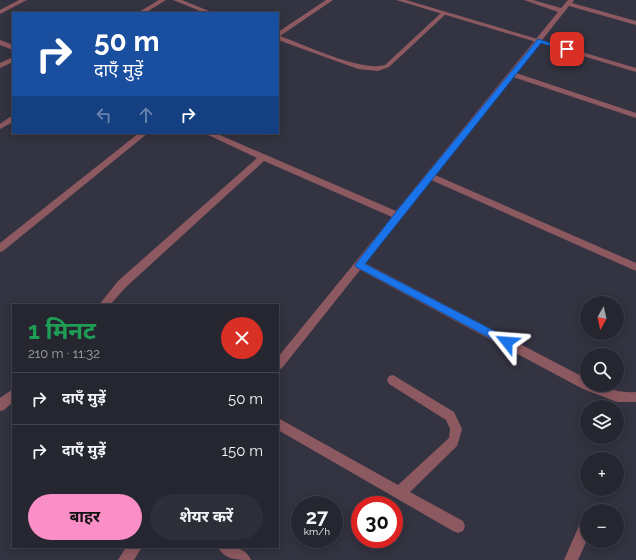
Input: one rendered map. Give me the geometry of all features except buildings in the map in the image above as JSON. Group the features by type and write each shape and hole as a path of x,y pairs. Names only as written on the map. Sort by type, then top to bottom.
{"street":[{"path":"0,12 24,0"},
{"path":"142,12 163,0"},
{"path":"176,0 208,12"},
{"path":"279,35 330,0"},
{"path":"399,0 540,40 636,70"},
{"path":"527,0 563,11"},
{"path":"279,364 360,265 429,176 540,40 569,2 636,23"},
{"path":"279,36 358,67 378,69 387,66 444,13"},
{"path":"0,42 12,48"},
{"path":"0,66 12,60"},
{"path":"512,74 636,116"},
{"path":"0,127 12,120"},
{"path":"0,248 143,134"},
{"path":"210,134 398,216"},
{"path":"105,304 122,284 263,157"},
{"path":"429,176 636,267"},
{"path":"360,265 580,381"},
{"path":"393,380 450,416 457,424 457,432 453,442 400,492"},
{"path":"602,392 626,399 636,397"},
{"path":"0,406 12,395"},
{"path":"279,425 458,526"},
{"path":"571,560 580,540"},
{"path":"125,560 134,548"},
{"path":"226,548 244,560"}],"route":[{"path":"507,342 360,265 402,210 540,40 567,49"}]}
